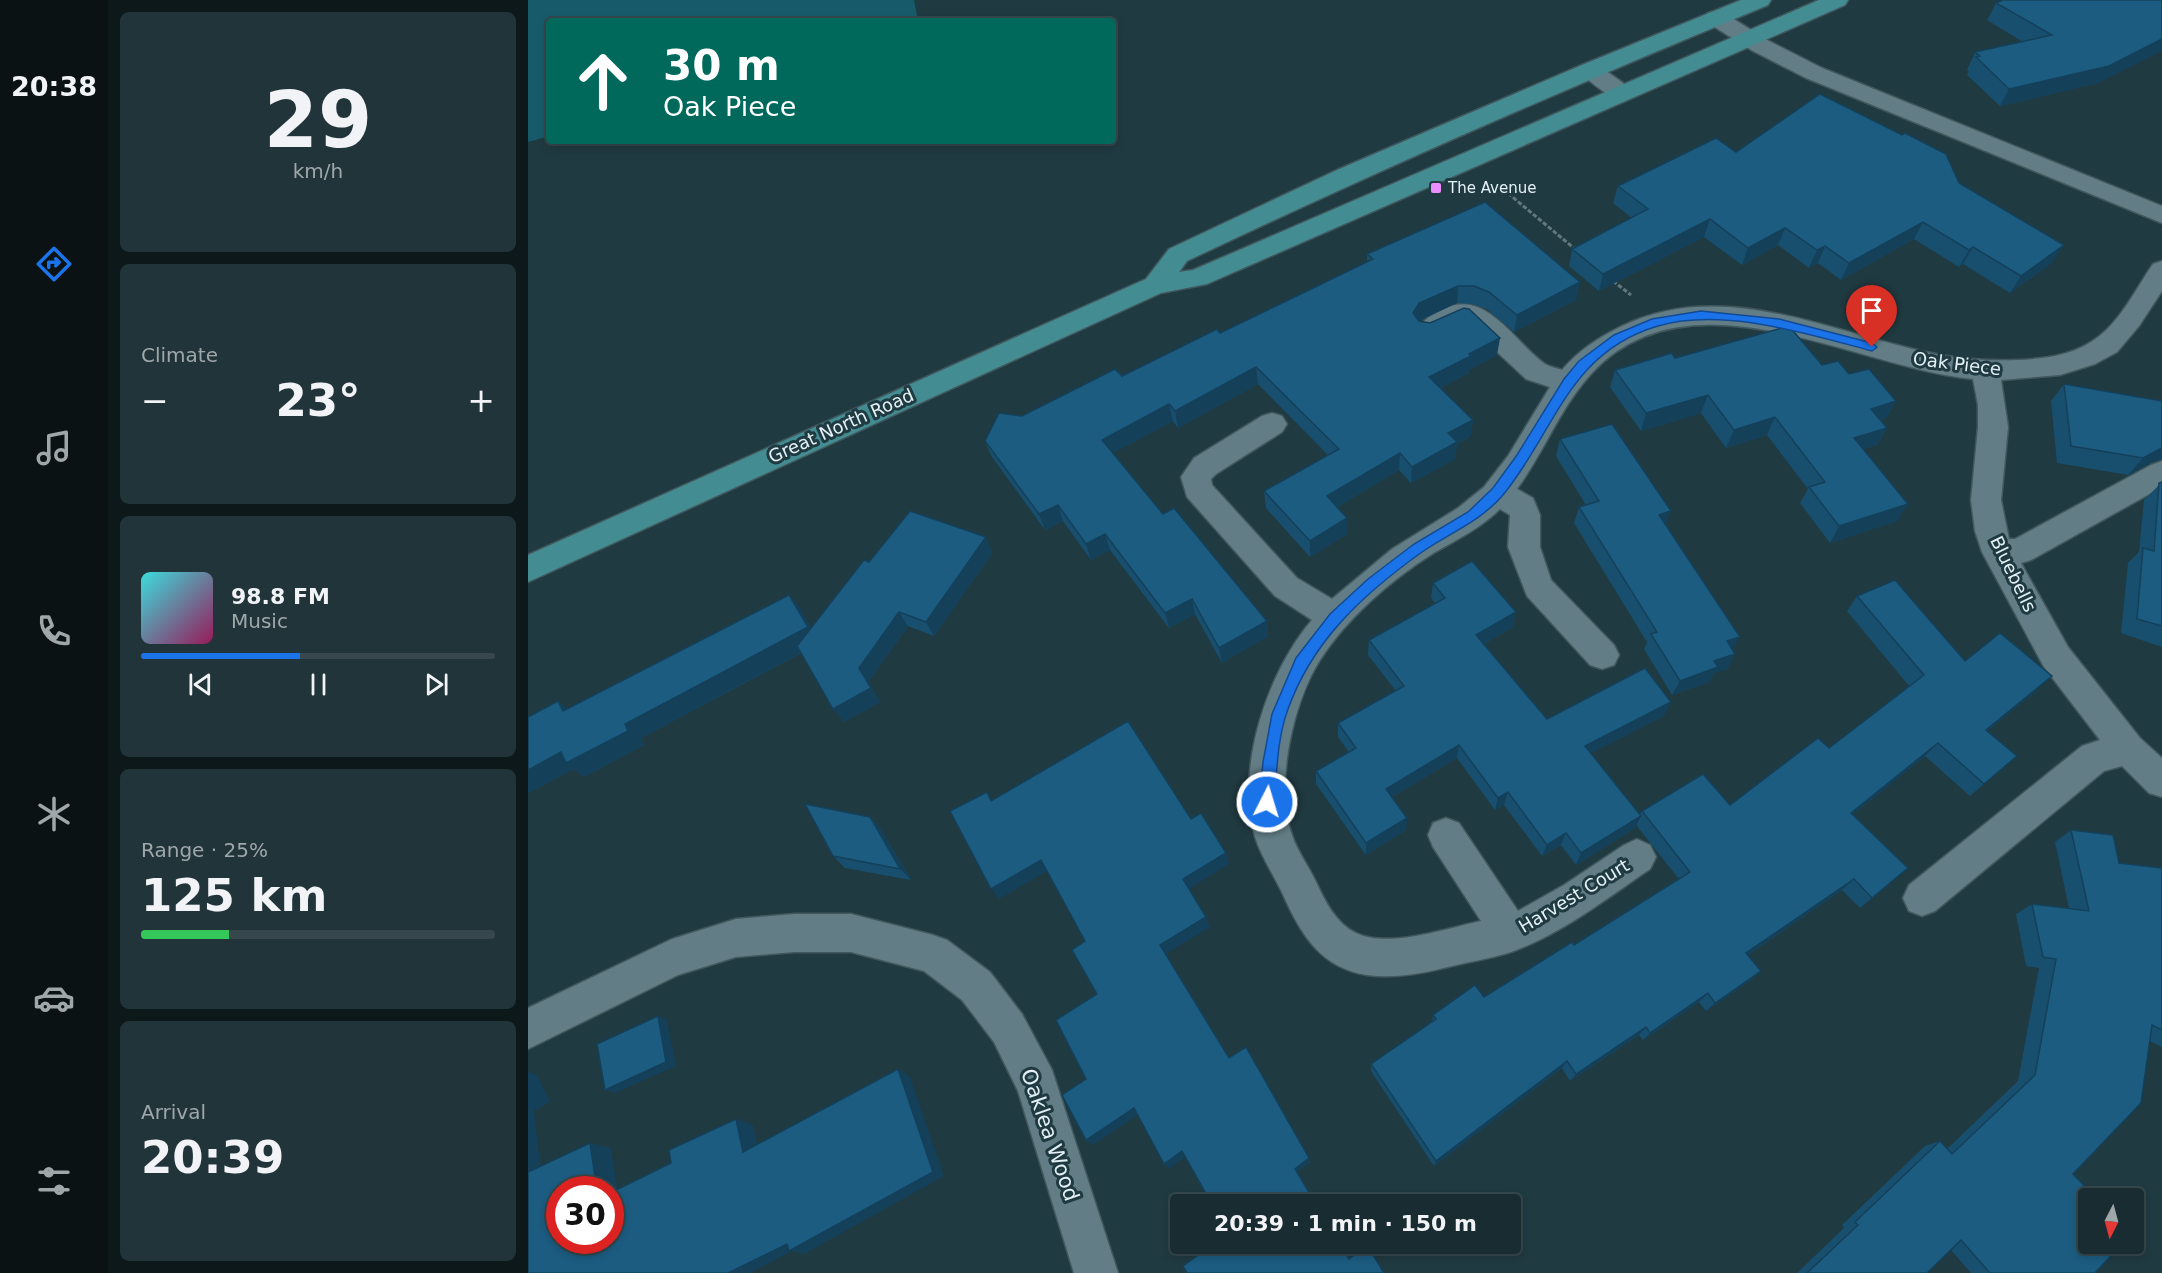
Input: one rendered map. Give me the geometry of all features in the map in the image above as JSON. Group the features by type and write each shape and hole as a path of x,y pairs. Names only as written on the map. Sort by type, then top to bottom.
{"main road":[{"path":"1155,285 1178,255 1346,176 1590,70 1760,0"},
{"path":"1155,285 1198,278 1837,0"},
{"name":"Great North Road","path":"528,569 1155,285"}],"street":[{"path":"1716,18 1814,73 2162,215"},
{"path":"1590,70 1622,93"},
{"name":"Oak Piece","path":"1335,618 1382,575 1418,548 1473,516 1498,492 1568,382 1583,364 1618,338 1656,322 1701,315 1779,323 1831,335 1912,359 1985,370 2019,371 2054,367 2097,351 2106,345 2121,328 2162,270"},
{"path":"1428,329 1459,314 1477,317 1536,372 1568,382"},
{"name":"Bluebells","path":"1985,370 1992,405 1993,427 1986,500 1991,531 1998,552 2056,657 2128,749 2162,781"},
{"path":"1272,424 1205,466 1196,477 1198,489 1286,587 1335,618"},
{"path":"1998,552 2020,551 2162,473"},
{"path":"1498,492 1522,507 1525,515 1524,548 1538,587 1602,655"},
{"name":"Harvest Court","path":"1335,618 1301,662 1279,714 1270,762 1267,802 1274,838 1317,922 1333,941 1350,951 1376,957 1417,956 1511,933 1550,914 1637,857"},
{"path":"1922,898 2094,757 2128,749"},
{"path":"1446,835 1511,933"},
{"name":"Oaklea Wood","path":"528,1029 672,958 736,938 794,933 851,933 933,954 976,986 1008,1028 1037,1085 1096,1273"}],"path":[{"path":"1447,170 1461,182 1485,174 1578,251"},
{"path":"1605,274 1642,305 1656,322"}],"shaded area":[{"path":"528,0 914,0 917,18 546,18 546,137 528,142"}],"building":[{"path":"2003,0 2162,0 2162,39 2109,66 2009,89 1976,57 1980,56 1975,52 2052,35 1996,3"},
{"path":"1820,94 1946,154 1959,183 2064,245 2021,276 1973,247 1969,250 1923,222 1849,263 1825,246 1817,250 1785,228 1748,248 1710,219 1603,274 1572,249 1648,209 1618,186 1716,138 1736,152"},
{"path":"1485,202 1580,282 1517,315 1489,292 1474,286 1458,286 1419,303 1413,313 1419,321 1430,323 1464,308 1469,309 1500,338 1469,354 1471,356 1429,377 1473,420 1448,433 1457,442 1412,467 1400,453 1327,496 1347,518 1310,541 1264,491 1339,449 1256,367 1175,411 1169,404 1102,440 1163,514 1174,508 1267,621 1219,648 1192,599 1165,613 1105,534 1086,544 1058,505 1039,514 985,441 999,413 1022,416 1115,369 1122,376 1217,329 1220,333 1373,259 1367,254"},
{"path":"1789,326 1822,365 1838,361 1849,374 1869,369 1896,401 1871,409 1887,428 1854,438 1908,504 1839,526 1809,487 1825,482 1775,417 1734,430 1708,395 1646,413 1615,370 1672,353 1675,358"},
{"path":"2064,384 2162,401 2162,448 2143,458 2071,446"},
{"path":"1612,424 1671,511 1659,515 1740,637 1727,641 1735,654 1714,661 1718,667 1680,681 1651,634 1657,632 1579,507 1599,501 1560,439"},
{"path":"2162,482 2162,626 2137,619 2143,548 2154,551 2159,483"},
{"path":"910,511 986,537 926,622 899,612 859,668 871,688 833,709 797,646 864,560 869,562"},
{"path":"1472,561 1516,612 1476,635 1547,719 1645,668 1671,702 1585,746 1641,816 1581,853 1566,833 1547,845 1508,792 1498,798 1459,745 1386,789 1407,818 1366,843 1316,771 1356,748 1338,723 1404,686 1369,640 1445,598 1433,583"},
{"path":"1895,580 1965,661 2000,633 2052,676 1986,730 2017,756 1984,784 1938,743 1851,813 1908,868 1872,898 1854,879 1746,953 1761,971 1715,1003 1708,993 1650,1033 1646,1027 1576,1074 1567,1061 1436,1161 1371,1064 1436,1019 1433,1015 1475,985 1484,997 1572,942 1574,945 1690,872 1642,811 1703,774 1730,805 1818,738 1829,748 1924,675 1857,596"},
{"path":"789,595 808,627 625,724 628,731 566,763 561,752 528,770 528,717 558,701 563,711"},
{"path":"1128,721 1191,819 1201,813 1226,853 1183,879 1206,917 1160,945 1229,1058 1246,1047 1309,1158 1295,1169 1310,1194 1206,1194 1182,1151 1164,1164 1134,1108 1086,1140 1062,1095 1086,1079 1056,1020 1097,994 1072,950 1085,941 1041,860 991,889 950,811 987,792 991,801"},
{"path":"805,804 870,817 900,869 833,856"},
{"path":"2071,830 2113,835 2119,863 2162,868 2162,1030 2152,1025 2141,1103 2073,1174 2086,1188 2078,1188 2078,1254 2113,1254 2095,1273 1990,1273 1961,1240 1927,1273 1807,1273 1858,1225 1855,1222 1940,1141 1952,1154 2035,1075 2056,959 2043,957 2032,904 2089,911"},
{"path":"658,1016 666,1062 605,1090 597,1044"},
{"path":"898,1069 933,1172 789,1251 787,1244 728,1273 528,1273 528,1172 590,1143 595,1176 546,1176 546,1254 624,1254 624,1186 671,1163 669,1150 736,1119 743,1152"},
{"path":"1200,1254 1346,1254 1349,1259 1355,1254 1372,1254 1384,1273 1187,1273 1183,1266"}],"place":[{"name":"The Avenue","path":"1436,188"}],"route":[{"path":"1267,802 1270,762 1279,714 1301,662 1335,618 1373,582 1418,548 1473,516 1498,492 1568,382 1583,364 1618,338 1656,322 1701,315 1741,317 1779,323 1872,347"}]}
